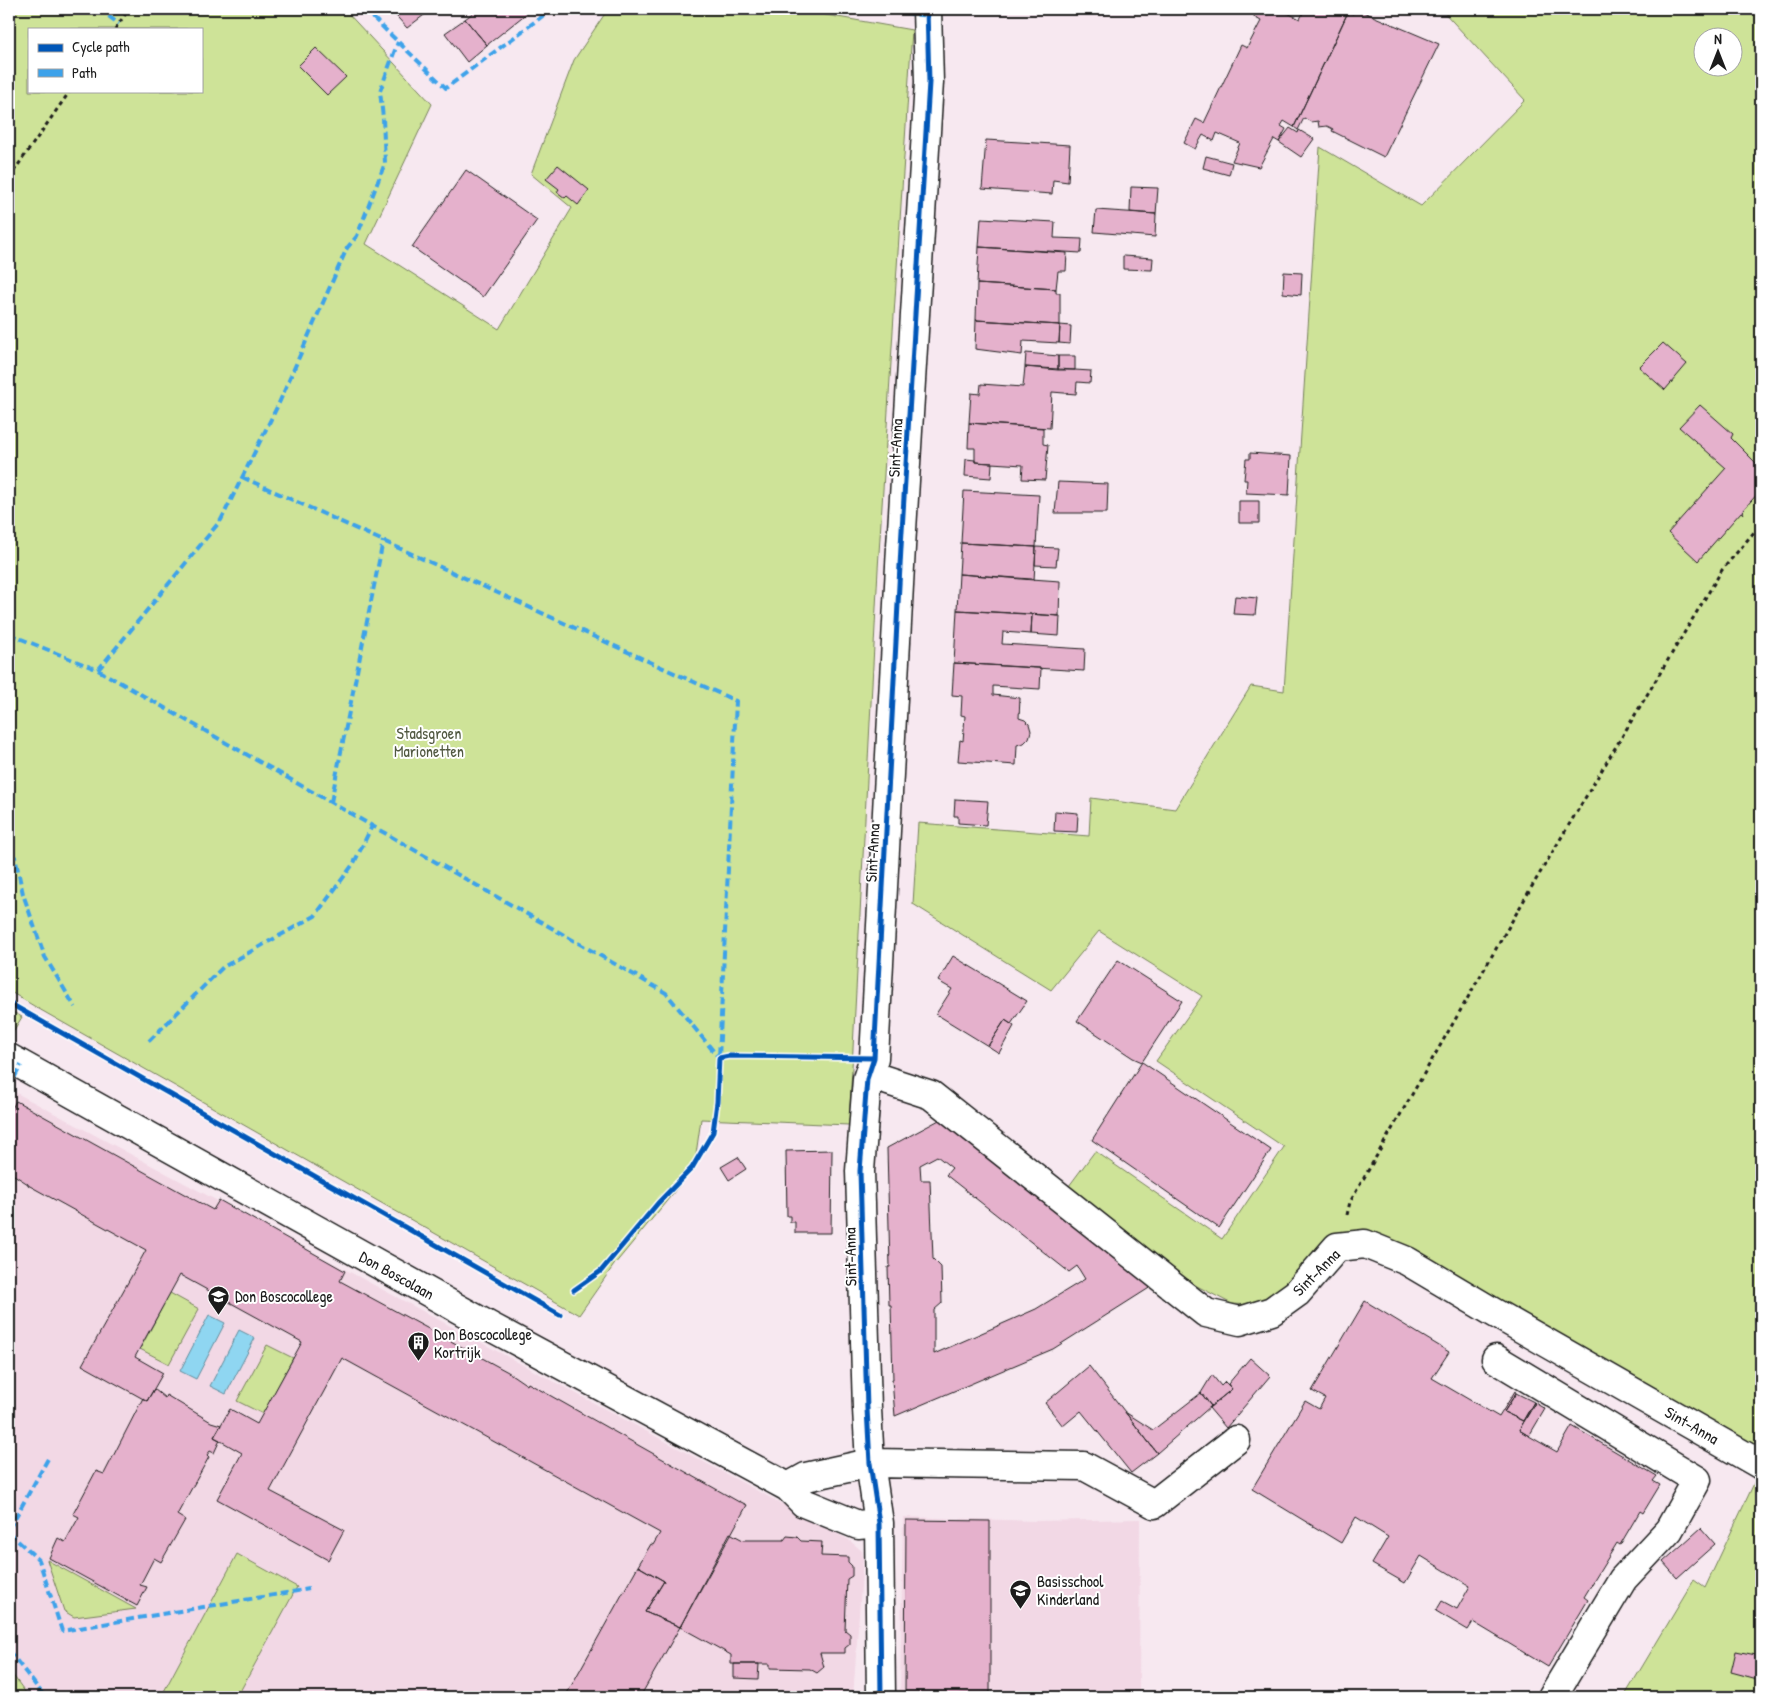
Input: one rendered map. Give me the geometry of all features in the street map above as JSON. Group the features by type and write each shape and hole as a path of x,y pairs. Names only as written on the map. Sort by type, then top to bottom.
{"street":[{"name":"Sint-Anna","path":"881,1697 879,1524 870,1464 867,1409 860,1171 867,1079 874,1058 901,547 929,82 927,9"},
{"name":"Don Boscolaan","path":"9,1058 492,1327 788,1486 804,1503 858,1525 879,1524"},
{"name":"Sint-Anna","path":"867,1079 882,1079 931,1095 1206,1313 1240,1321 1272,1311 1297,1293 1337,1246 1365,1244 1407,1261 1761,1465"},
{"path":"1496,1359 1697,1480 1669,1530 1623,1579 1552,1697"},
{"path":"788,1486 806,1477 870,1464 1084,1466 1154,1504 1236,1440"}],"path":[{"path":"116,28 130,9"},
{"path":"9,178 69,92"},
{"path":"1337,1246 1350,1202 1531,888 1722,570 1761,524"}],"shaded area":[{"name":"Don Boscocollege","path":"9,1089 849,1540 862,1551 863,1559 853,1697 237,1697 297,1587 237,1554 161,1697 9,1697"},
{"name":"Basisschool Kinderland","path":"903,1517 1037,1521 1140,1519 1139,1697 900,1697"}],"green space":[{"name":"Stadsgroen Marionetten","path":"9,9 344,9 432,104 366,244 499,329 572,208 531,174 574,60 604,15 613,9 792,9 912,30 878,569 849,1125 701,1119 694,1168 614,1265 579,1315 9,991"},
{"path":"1441,9 1761,9 1761,1452 1369,1234 1284,1292 1252,1305 1232,1304 1191,1283 1069,1186 1095,1151 1222,1239 1284,1147 1156,1061 1202,996 1099,931 1051,990 913,904 918,823 1089,836 1091,798 1175,809 1251,686 1284,691 1320,147 1421,206 1525,100"},
{"path":"9,1010 22,1017 9,1038"},
{"path":"170,1293 199,1309 169,1364 140,1349"},
{"path":"267,1345 293,1358 263,1414 237,1401"},
{"path":"1757,1477 1761,1479 1761,1697 1624,1697 1694,1580 1705,1588"},
{"path":"237,1554 297,1587 237,1697 161,1697"},
{"path":"47,1560 136,1609 74,1617 64,1611"},
{"path":"9,1670 29,1697 9,1697"}],"water":[{"path":"209,1315 225,1323 196,1379 180,1371"},
{"path":"239,1330 255,1338 226,1394 210,1386"}],"building":[{"path":"390,9 432,9 407,28"},
{"path":"478,9 532,9 487,45 465,19"},
{"path":"1257,9 1279,9 1300,19 1305,9 1342,9 1348,12 1294,127 1284,121 1281,126 1286,129 1279,142 1274,139 1259,167 1232,161 1240,143 1217,133 1214,141 1203,135 1195,149 1184,143 1196,119 1204,123 1241,45 1247,48 1261,21 1254,17"},
{"path":"1356,9 1439,44 1384,157 1332,131 1333,129 1327,126 1319,127 1318,121 1311,122 1304,118 1298,130 1294,127 1348,12 1353,14"},
{"path":"465,19 487,45 467,62 445,33"},
{"path":"316,48 346,77 327,95 298,66"},
{"path":"1290,128 1298,133 1299,130 1314,139 1301,157 1279,142"},
{"path":"986,140 1070,145 1068,182 1053,180 1052,194 982,189"},
{"path":"1206,156 1232,163 1229,175 1203,168"},
{"path":"558,165 589,190 578,205 567,196 565,198 557,192 559,189 546,179"},
{"path":"466,170 537,220 483,297 412,247"},
{"path":"1131,187 1158,188 1156,214 1130,212"},
{"path":"1096,210 1156,214 1155,237 1094,232"},
{"path":"981,218 1055,222 1054,238 1082,239 1081,253 979,247"},
{"path":"979,247 1067,253 1066,271 1058,271 1056,289 977,284"},
{"path":"1123,256 1153,258 1152,270 1123,269"},
{"path":"1284,272 1302,273 1301,295 1283,293"},
{"path":"977,284 1056,289 1056,293 1060,293 1060,325 976,320"},
{"path":"976,320 1060,325 1059,343 1023,341 1022,355 975,349"},
{"path":"1060,325 1071,326 1070,344 1059,343"},
{"path":"1663,343 1687,364 1665,390 1639,367"},
{"path":"1026,353 1058,356 1058,370 1025,367"},
{"path":"1058,356 1075,356 1075,370 1058,370"},
{"path":"1025,367 1091,371 1090,383 1077,382 1076,394 1052,392 1050,428 969,423 971,393 980,394 981,384 1023,387"},
{"path":"1700,405 1733,434 1731,438 1761,468 1761,483 1759,486 1761,490 1742,511 1744,514 1741,512 1698,561 1668,533 1726,468 1679,427"},
{"path":"969,423 1043,428 1043,444 1048,445 1045,480 1022,479 1023,465 975,462 975,448 968,448"},
{"path":"1250,453 1291,456 1289,495 1246,493 1247,480 1244,480 1246,459 1250,459"},
{"path":"966,459 975,460 975,462 992,463 991,478 965,476"},
{"path":"1058,482 1108,484 1107,513 1055,513"},
{"path":"964,491 1039,495 1036,547 961,543"},
{"path":"1239,501 1259,501 1259,523 1239,523"},
{"path":"961,543 1036,547 1034,580 959,574"},
{"path":"1036,547 1058,548 1056,566 1035,565"},
{"path":"959,574 1060,581 1059,616 957,610"},
{"path":"1235,596 1257,598 1255,615 1233,614"},
{"path":"957,610 1032,614 1031,634 1003,632 1002,644 1085,649 1084,671 954,663"},
{"path":"1032,614 1060,616 1059,636 1031,634"},
{"path":"954,663 1041,668 1040,689 993,686 993,695 1020,698 1019,718 1029,724 1031,731 1029,738 1024,743 1017,745 1016,765 958,761 960,740 963,741 965,716 961,715 962,696 952,695"},
{"path":"955,799 988,801 986,825 958,823 958,816 954,816"},
{"path":"1055,811 1078,813 1077,832 1054,831"},
{"path":"953,956 1027,1001 1011,1024 1005,1020 988,1046 936,1014 952,989 938,981"},
{"path":"1118,960 1182,1001 1142,1062 1077,1021"},
{"path":"1005,1020 1014,1026 999,1053 988,1046"},
{"path":"1142,1062 1271,1150 1219,1228 1092,1140"},
{"name":"Don Boscocollege Kortrijk","path":"16,1101 213,1210 219,1200 345,1271 340,1281 747,1505 680,1627 645,1612 664,1581 638,1566 660,1533 342,1358 270,1491 344,1530 328,1560 217,1499 242,1453 214,1437 230,1409 257,1424 302,1342 180,1275 135,1357 163,1373 147,1401 82,1365 146,1250 28,1185 14,1175 9,1174 9,1114"},
{"path":"943,1118 1154,1285 1053,1349 895,1416 892,1380 891,1305 889,1305 887,1148","holes":["937,1156 952,1168 946,1175 1069,1272 1077,1266 1085,1279 1036,1309 934,1354 934,1310 942,1303 941,1267 933,1259 930,1180 921,1180 920,1165"]},
{"path":"832,1150 831,1233 795,1233 795,1222 790,1222 790,1216 787,1216 786,1151"},
{"path":"738,1157 746,1169 729,1180 721,1167"},
{"path":"1365,1301 1449,1352 1432,1378 1499,1417 1515,1391 1516,1393 1504,1412 1523,1421 1534,1402 1519,1430 1529,1436 1557,1452 1572,1426 1657,1476 1653,1481 1660,1485 1643,1513 1640,1511 1620,1545 1617,1543 1584,1597 1588,1600 1548,1667 1473,1622 1468,1630 1436,1611 1442,1601 1457,1609 1470,1586 1421,1556 1405,1583 1372,1564 1388,1537 1356,1517 1341,1543 1252,1489 1305,1401 1319,1409 1325,1398 1312,1391"},
{"path":"1250,1358 1270,1376 1226,1428 1209,1408 1232,1389 1228,1384"},
{"path":"1089,1366 1157,1453 1131,1473 1081,1411 1063,1426 1045,1403"},
{"path":"1212,1375 1221,1386 1225,1382 1232,1389 1211,1406 1201,1393"},
{"path":"154,1389 165,1398 166,1395 211,1422 221,1425 214,1437 220,1440 214,1453 210,1451 207,1455 209,1457 177,1515 185,1520 161,1562 154,1558 140,1585 147,1587 137,1606 49,1558 58,1538 65,1542 79,1517 73,1514 96,1471 104,1474 143,1398 147,1401"},
{"path":"1201,1393 1211,1406 1157,1453 1125,1412 1153,1430"},
{"path":"1516,1393 1534,1402 1523,1421 1504,1412"},
{"path":"1535,1403 1545,1409 1529,1436 1519,1430"},
{"path":"906,1520 990,1521 990,1693 905,1697"},
{"path":"1701,1528 1715,1544 1677,1578 1663,1562"},
{"path":"730,1533 743,1540 784,1540 787,1536 797,1537 801,1541 822,1542 821,1556 848,1557 848,1562 852,1566 852,1576 847,1579 845,1630 850,1634 850,1644 845,1648 845,1653 820,1653 824,1667 817,1673 810,1669 770,1668 770,1664 731,1664 731,1655 680,1627"},
{"path":"638,1566 664,1581 645,1612 680,1627 640,1697 565,1697"},
{"path":"1736,1651 1761,1656 1761,1680 1731,1672"},
{"path":"734,1664 759,1664 758,1679 734,1678"},
{"path":"990,1693 989,1697 905,1697"}],"marked path":[{"path":"99,9 119,24"},
{"path":"364,9 446,88 552,9"},
{"path":"881,9 927,16"},
{"path":"98,670 221,520 279,403 347,248 357,236 385,163 380,91 398,42"},
{"path":"242,477 736,701 719,1058"},
{"path":"331,802 383,541"},
{"path":"9,634 98,670 666,993 719,1058"},
{"path":"149,1041 223,967 315,916 354,863 372,826"},
{"path":"9,856 15,857 23,894 45,957 75,1007"},
{"path":"9,1088 21,1065"},
{"path":"9,1529 49,1457"},
{"path":"9,1533 39,1560 62,1631 309,1589"},
{"path":"9,1651 45,1697"}],"cycle path":[{"path":"881,1697 879,1523 870,1463 867,1409 860,1171 867,1079 874,1058 901,547 929,82 927,9"},
{"path":"9,1003 560,1315"},
{"path":"574,1290 601,1271 658,1203 692,1168 713,1132 717,1102 719,1058 729,1056 874,1058"}],"place":[{"name":"Don Boscocollege","path":"219,1315"},
{"name":"Don Boscocollege Kortrijk","path":"418,1362"},
{"name":"Basisschool Kinderland","path":"1021,1609"}]}
